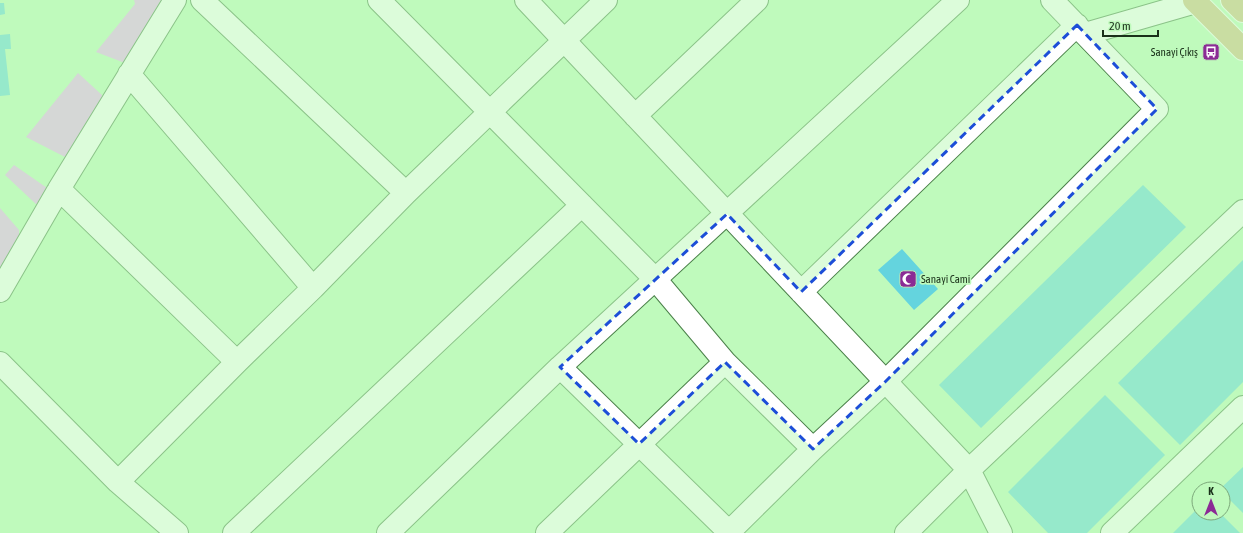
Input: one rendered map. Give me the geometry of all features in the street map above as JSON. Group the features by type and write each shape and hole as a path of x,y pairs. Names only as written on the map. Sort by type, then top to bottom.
{"main road":[{"path":"1232,0 1243,11"},
{"path":"1195,1 1243,49"}],"street":[{"path":"0,291 129,74 175,0"},
{"path":"202,0 406,193"},
{"path":"379,0 656,280 725,362 813,449"},
{"path":"526,0 969,470 1001,533"},
{"path":"118,482 406,193 606,0"},
{"path":"635,116 756,0"},
{"path":"388,533 560,367 958,0"},
{"path":"560,367 728,532 813,449 886,381 1156,109 1052,0"},
{"path":"801,292 1081,30 1195,1"},
{"path":"129,74 313,288"},
{"path":"60,189 237,362"},
{"path":"234,533 582,205"},
{"path":"906,533 969,470 1243,211"},
{"path":"547,533 725,362"},
{"path":"0,363 118,482 177,533"},
{"path":"1112,533 1243,408"}],"highlighted area":[{"path":"1077,25 1157,109 886,381 813,449 725,362 639,444 560,367 727,214 801,292"}],"shaded area":[{"path":"134,0 161,0 125,63 96,52 135,4"},
{"path":"78,73 102,95 103,101 70,156 65,157 26,137"},
{"path":"14,165 50,190 38,206 5,175"},
{"path":"0,208 19,230 19,244 0,275"}],"building":[{"path":"0,3 4,3 5,14 0,15"},
{"path":"10,34 11,49 5,49 10,95 0,96 0,35"},
{"path":"1143,185 1186,227 981,428 939,385"},
{"name":"Sanayi Cami","path":"902,249 938,289 914,310 878,270"},
{"path":"1243,260 1243,382 1180,445 1118,383"},
{"path":"1105,395 1165,455 1087,533 1048,533 1008,492"},
{"path":"1243,467 1243,513 1231,501 1231,481 1228,481"},
{"path":"1191,515 1191,521 1228,521 1240,533 1173,533"}],"place":[{"name":"Sanayi Çıkış","path":"1211,52"},
{"name":"Sanayi Cami","path":"908,279"}]}
